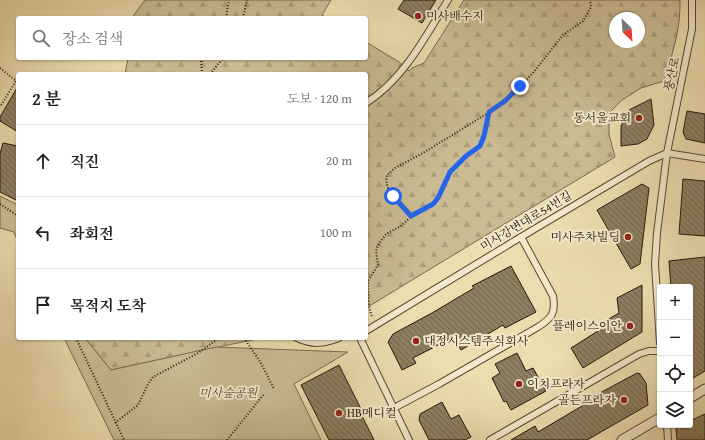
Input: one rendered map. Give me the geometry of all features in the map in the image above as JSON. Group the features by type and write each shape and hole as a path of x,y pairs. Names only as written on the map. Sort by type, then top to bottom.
{"street":[{"path":"693,396 705,389"},
{"path":"622,440 657,420"}],"lane":[{"path":"368,102 378,96 405,68 448,0"},
{"name":"풍산로","path":"659,320 655,264 657,233 668,153 690,43 692,29 692,0"},
{"path":"668,153 705,159"},
{"name":"미사강변대로54번길","path":"368,331 649,161 668,153"},
{"path":"394,408 538,327 547,321 553,314 555,306 553,296 521,237"},
{"path":"304,340 314,343 326,343 334,340"},
{"path":"361,340 409,440"},
{"path":"490,440 639,354 657,350"},
{"path":"667,428 668,440"}],"path":[{"path":"226,16 229,0"},
{"path":"243,16 247,0"},
{"path":"411,216 390,192 386,182 387,175 395,168 423,154 505,101 537,68 563,36 583,21 591,7 590,0"},
{"path":"201,60 202,72"},
{"path":"212,72 221,60"},
{"path":"0,68 16,81 0,108"},
{"path":"372,316 369,311 370,298 368,282 378,266 376,254 377,248 386,234 401,226 411,216 433,204 438,198 450,172 466,156 480,146 484,136 489,112"},
{"path":"0,204 16,215"},
{"path":"77,340 124,440"},
{"path":"115,423 138,405 153,377 217,340"},
{"path":"245,340 261,363 274,389"},
{"path":"227,440 264,394"}],"green space":[{"path":"145,0 331,0 322,15 324,16 134,15"},
{"path":"464,0 680,0 679,21 673,51 664,81 641,88 622,100 609,113 609,134 615,157 368,307 368,72 125,72 128,60 368,60 368,43 399,62 409,71 412,68 424,63"},
{"path":"0,196 16,204 16,237 14,232 0,228"},
{"name":"미사숲공원","path":"65,340 87,340 111,370 216,347 348,352 294,384 321,440 114,440"},
{"path":"87,340 252,340 111,370"}],"building":[{"name":"미사배수지","path":"404,0 436,0 422,23 398,9"},
{"path":"16,89 16,131 0,121 0,117"},
{"name":"동서울교회","path":"651,99 654,125 647,139 638,144 621,146 621,126 629,110"},
{"path":"687,111 705,114 705,143 686,139 683,132"},
{"path":"3,143 16,146 16,200 0,192 0,154"},
{"path":"683,179 705,181 705,236 679,234"},
{"name":"미사주차빌딩","path":"642,184 649,188 640,264 631,269 597,210"},
{"path":"705,257 705,371 693,378 693,284 671,284 669,261"},
{"path":"511,266 536,312 505,328 503,325 461,350 454,337 413,358 416,363 402,370 388,342 393,334 474,288 472,286"},
{"name":"플레이스이안","path":"642,285 642,332 583,368 571,348 598,331 595,327 619,313 617,298"},
{"name":"이치프라자","path":"517,353 526,371 533,368 546,391 511,410 506,401 504,402 492,378 500,373 495,364"},
{"path":"339,365 364,415 362,416 374,440 329,440 301,385"},
{"path":"637,373 640,374 646,383 648,405 587,440 511,440 535,426 538,432 599,396 598,394"},
{"path":"442,402 451,419 459,415 471,437 465,440 429,440 419,420 420,414"},
{"path":"705,414 705,440 677,440 676,428 693,428 693,420"}],"place":[{"name":"미사배수지","path":"418,16"},
{"name":"동서울교회","path":"639,118"},
{"name":"미사주차빌딩","path":"628,237"},
{"name":"플레이스이안","path":"630,326"},
{"name":"대정시스템주식회사","path":"416,341"},
{"name":"이치프라자","path":"519,384"},
{"name":"골든프라자","path":"624,400"},
{"name":"HB메디컬","path":"339,413"}],"route":[{"path":"393,196 411,216 436,202 450,172 470,152 480,146 487,127 489,112 505,101 520,86"}]}
